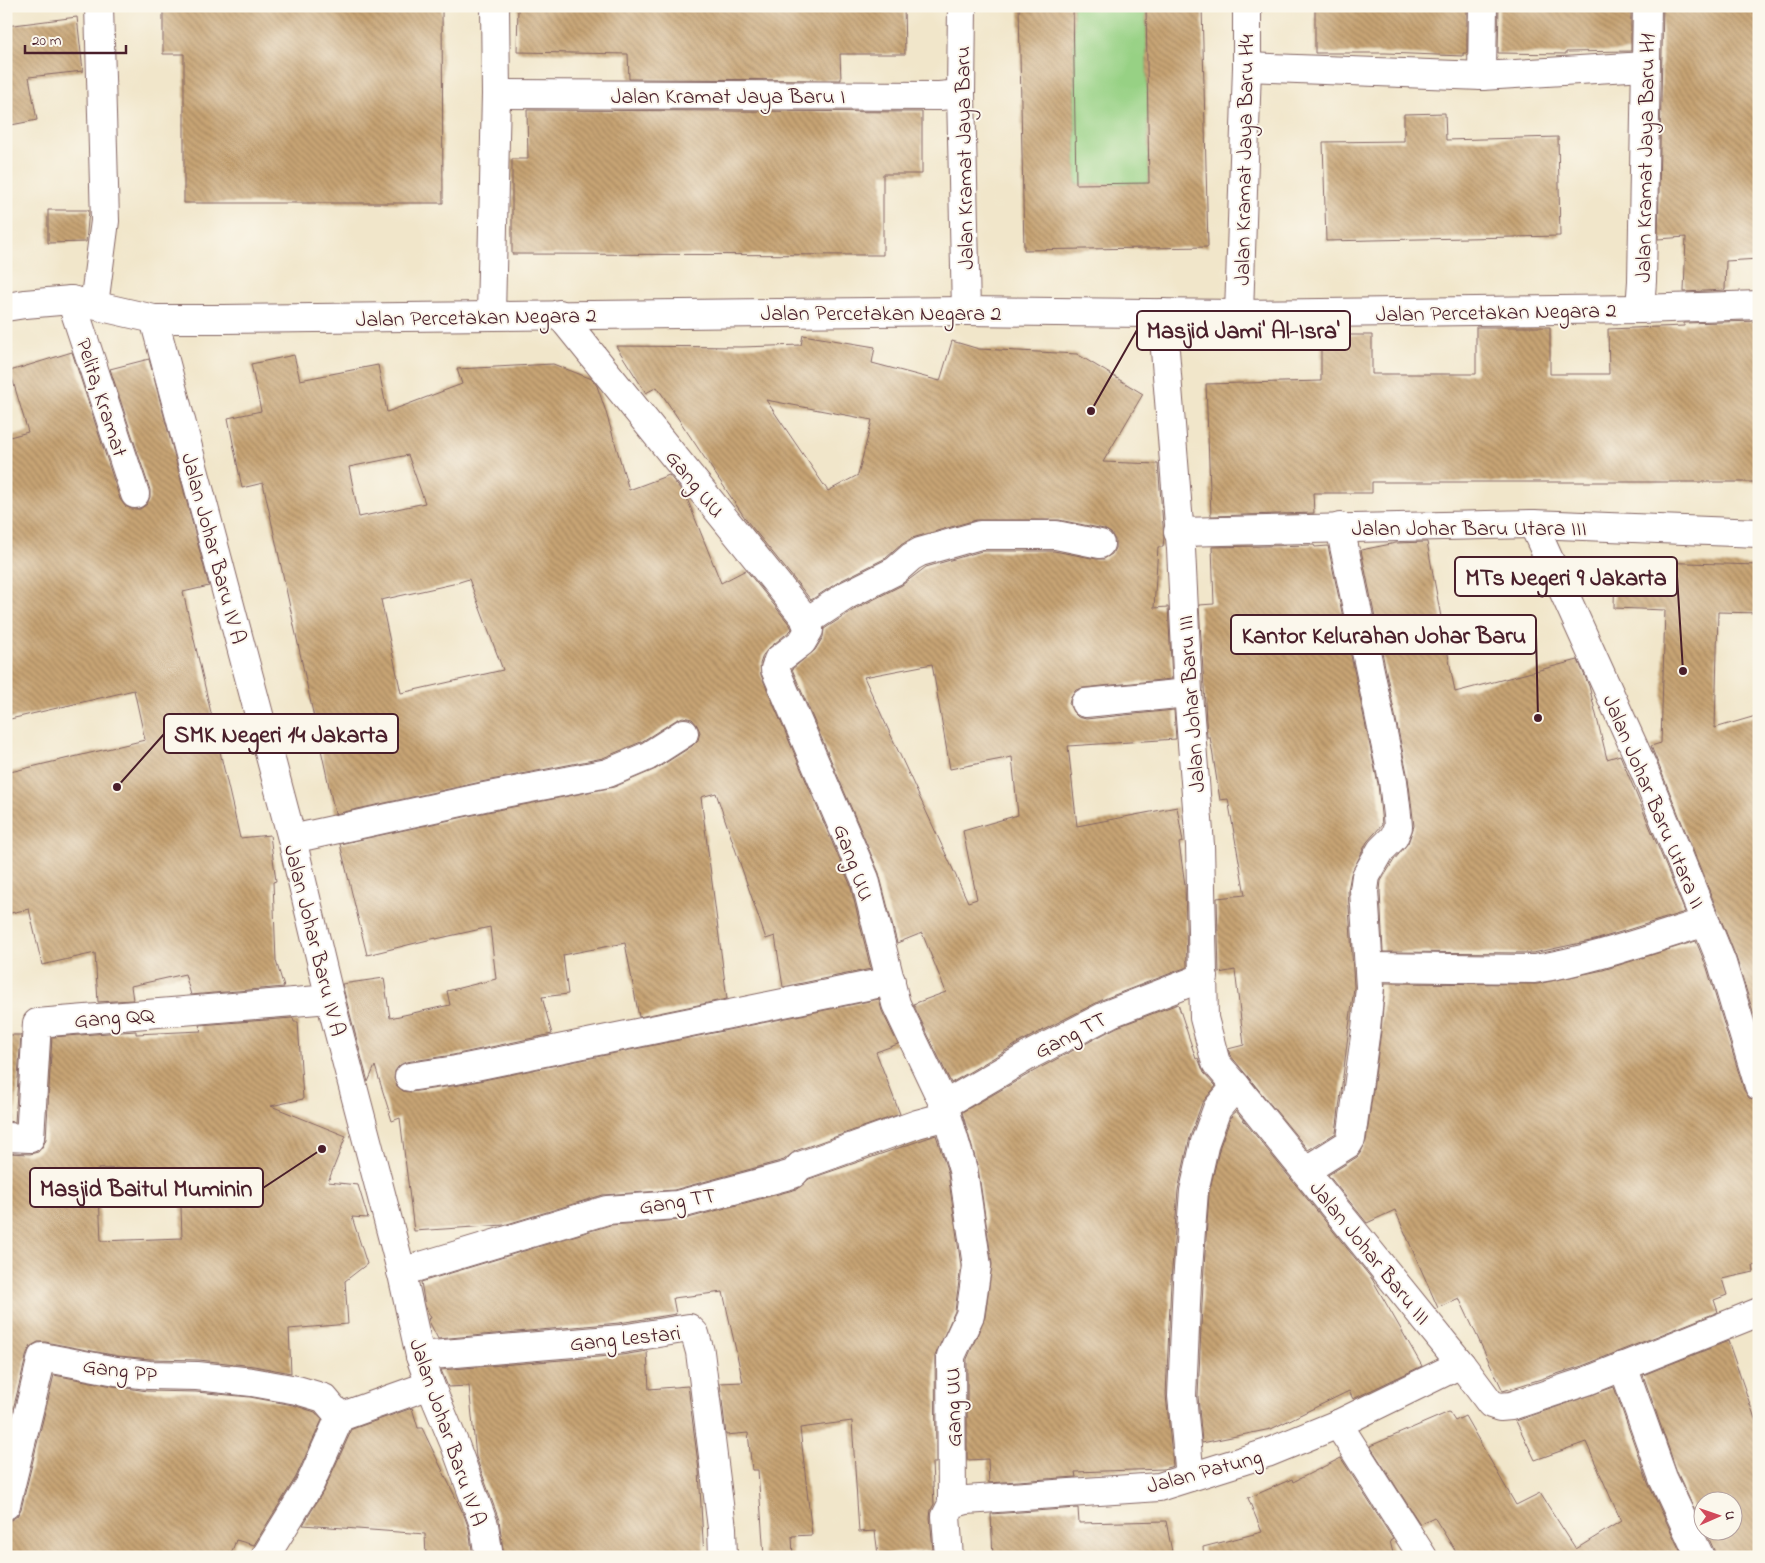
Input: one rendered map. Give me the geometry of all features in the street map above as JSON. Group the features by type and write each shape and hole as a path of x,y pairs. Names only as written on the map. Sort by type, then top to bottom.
{"street":[{"path":"82,302 105,221 99,6"},
{"path":"491,315 496,94 495,6"},
{"name":"Jalan Kramat Jaya Baru","path":"962,6 961,94 966,311"},
{"name":"Jalan Kramat Jaya Baru H4","path":"1239,314 1247,67 1246,6"},
{"path":"1482,6 1482,76"},
{"name":"Jalan Kramat Jaya Baru H1","path":"1640,309 1647,6"},
{"path":"1247,67 1482,76 1645,66"},
{"name":"Jalan Kramat Jaya Baru I","path":"496,94 939,96 961,94"},
{"name":"Jalan Percetakan Negara 2","path":"6,307 25,304 82,302 154,319 966,311 1239,314 1640,309 1759,305"},
{"name":"Pelita, Kramat","path":"82,302 135,494"},
{"name":"Jalan Johar Baru III","path":"1162,313 1200,845 1204,1018 1210,1048 1216,1063 1461,1364 1491,1404 1500,1407 1511,1406 1623,1366"},
{"name":"Gang UU","path":"559,314 804,617 809,630 802,642 778,660 775,669 865,879 896,1004 946,1111 963,1170 977,1266 970,1315 951,1356 952,1504"},
{"name":"Jalan Johar Baru IV A","path":"154,319 292,839 330,999 401,1272 420,1356 484,1525 489,1557"},
{"name":"Jalan Johar Baru Utara III","path":"1178,532 1533,524 1759,533"},
{"name":"Jalan Johar Baru Utara II","path":"1533,524 1642,765 1722,963 1749,1017 1759,1086"},
{"path":"1305,1171 1348,1144 1352,1139 1366,1029 1370,966 1364,890 1366,876 1381,850 1394,837 1398,827 1391,772 1340,527"},
{"path":"806,622 847,594 895,571 920,552 980,536 1056,534 1100,544"},
{"path":"1085,703 1188,693"},
{"path":"292,839 484,797 608,773 648,756 684,732"},
{"path":"1370,966 1534,969 1623,948 1706,922"},
{"name":"Gang TT","path":"401,1272 607,1210 677,1205 793,1174 800,1166 917,1124 946,1111 1028,1056 1111,1012 1204,977"},
{"path":"409,1077 475,1066 890,981"},
{"name":"Gang QQ","path":"6,1137 30,1138 36,1023 330,999"},
{"path":"1190,1477 1182,1396 1194,1191 1205,1142 1217,1109 1236,1086"},
{"path":"1700,1557 1663,1478 1623,1366 1759,1312"},
{"name":"Gang Lestari","path":"420,1356 621,1339 689,1328 695,1334 700,1352 722,1528 723,1557"},
{"name":"Gang PP","path":"6,1505 42,1356 116,1371 148,1375 197,1376 252,1382 297,1390 324,1398 340,1417"},
{"name":"Jalan Patung","path":"952,1504 966,1500 1159,1487 1267,1453 1338,1424 1461,1364"},
{"path":"265,1557 310,1484 340,1417 430,1385"},
{"path":"1338,1424 1422,1557"},
{"path":"949,1557 946,1516 952,1504"}],"green space":[{"path":"1073,6 1146,6 1149,183 1076,184"}],"building":[{"path":"163,6 442,6 443,203 184,203 184,54 163,54"},
{"path":"518,6 904,6 905,54 840,54 841,80 629,79 628,54 517,52"},
{"path":"1019,6 1073,6 1076,184 1149,183 1146,6 1202,6 1208,247 1024,250"},
{"path":"1315,6 1467,6 1467,53 1463,53 1463,56 1315,53"},
{"path":"1499,6 1631,6 1631,51 1566,52 1566,54 1498,53"},
{"path":"1663,6 1759,6 1759,259 1726,261 1725,290 1684,292 1686,237 1658,239"},
{"path":"77,17 83,71 29,77 37,120 6,126 6,26"},
{"path":"527,110 922,112 922,174 883,174 883,255 512,254 512,159 528,159"},
{"path":"1445,113 1446,140 1558,137 1560,236 1326,241 1323,142 1404,141 1404,114"},
{"path":"48,210 89,210 86,242 48,243"},
{"path":"1759,321 1759,482 1372,482 1372,493 1313,493 1314,513 1211,516 1206,384 1321,381 1321,335 1372,335 1372,374 1476,374 1476,327 1550,327 1550,374 1609,374 1608,329 1684,326 1684,323"},
{"path":"803,335 875,347 872,363 940,381 952,341 979,349 1077,354 1143,394 1103,462 1158,464 1164,537 1163,547 1158,547 1154,608 1168,607 1172,679 1083,688 1076,690 1071,696 1069,704 1078,717 1086,719 1174,710 1176,739 1068,746 1077,826 1177,807 1183,842 1179,843 1185,885 1187,967 1104,999 1020,1042 951,1083 913,1004 946,992 922,933 897,943 879,873 792,669 815,650 823,637 824,629 855,609 902,585 926,567 982,551 1054,551 1104,559 1112,554 1115,548 1115,540 1111,533 1104,529 1059,520 976,520 912,538 886,558 840,581 811,600 747,521 657,387 646,393 616,346 742,347 801,345","holes":["766,400 872,420 858,475 828,491","932,664 950,769 1012,757 1018,815 963,831 977,899 968,902 864,677"]},
{"path":"72,352 120,499 125,506 132,509 140,509 147,504 150,490 110,369 149,359 209,586 183,592 240,838 270,835 276,881 273,882 276,961 284,987 191,995 185,974 131,986 133,1000 98,1002 95,953 42,965 29,909 6,914 6,773 145,740 134,690 6,720 6,438 28,432 10,371"},
{"path":"294,355 300,380 378,365 387,412 462,384 457,369 553,364 592,379 597,386 605,409 629,490 669,475 686,496 721,583 746,570 792,629 763,655 760,664 761,675 850,884 871,969 783,987 775,936 766,939 716,793 701,797 727,999 639,1017 625,943 563,955 568,994 542,997 552,1034 453,1055 406,1062 395,1071 394,1079 397,1086 403,1091 411,1092 459,1085 879,999 882,1011 898,1044 876,1052 900,1114 795,1151 784,1160 674,1190 603,1195 504,1225 414,1231 400,1118 392,1121 375,1066 368,1082 342,984 384,978 390,1018 450,1005 447,991 496,979 490,927 367,955 340,844 614,787 656,769 692,746 698,740 700,732 692,719 683,717 641,742 603,758 335,814 263,483 242,488 228,418 261,411 251,364","holes":["408,455 425,503 359,517 349,467","469,579 503,670 401,693 381,600"]},
{"path":"1427,542 1455,692 1578,660 1589,686 1607,759 1620,755 1685,912 1595,940 1533,953 1383,952 1381,881 1394,860 1408,843 1414,826 1408,778 1361,550 1396,543"},
{"path":"1314,545 1315,547 1328,546 1378,784 1382,825 1367,842 1351,874 1348,891 1354,987 1336,1133 1308,1150 1230,1055 1228,1049 1244,1045 1235,970 1219,973 1217,898 1245,895 1228,799 1220,800 1210,737 1207,737 1199,605 1214,604 1212,547"},
{"path":"1615,561 1759,565 1759,613 1718,612 1715,728 1759,715 1759,1031 1736,957 1651,746 1661,743 1665,610 1614,608"},
{"path":"1696,941 1707,968 1744,1090 1749,1098 1759,1101 1759,1264 1753,1266 1754,1272 1722,1279 1727,1295 1714,1300 1718,1312 1582,1366 1503,1391 1459,1298 1438,1308 1395,1210 1367,1223 1328,1175 1357,1157 1366,1141 1381,1031 1385,983 1537,984 1603,970"},
{"path":"1178,1004 1196,1059 1198,1058 1204,1073 1216,1086 1202,1103 1190,1137 1178,1190 1171,1281 1166,1395 1173,1466 1163,1469 1075,1472 1076,1477 989,1483 988,1459 967,1460 967,1359 985,1317 992,1264 978,1168 962,1112 1117,1027"},
{"path":"293,1018 294,1022 298,1022 303,1099 271,1106 346,1136 328,1182 358,1185 368,1218 352,1217 367,1264 345,1281 348,1324 289,1329 291,1373 254,1366 199,1360 118,1356 38,1342 31,1346 27,1353 6,1438 6,1153 30,1154 38,1152 46,1139 52,1037 136,1031 136,1034 201,1031 199,1025","holes":["161,1167 162,1179 180,1178 182,1238 101,1241 98,1169"]},
{"path":"6,1035 21,1035 15,1122 6,1121"},
{"path":"1236,1111 1372,1279 1422,1366 1353,1399 1349,1391 1271,1429 1202,1443 1198,1396 1209,1193 1220,1146 1231,1117"},
{"path":"936,1135 948,1173 961,1266 955,1311 935,1356 936,1463 932,1463 934,1504 930,1517 933,1550 878,1555 875,1531 859,1532 852,1421 800,1428 812,1535 792,1536 793,1557 764,1557 758,1470 752,1470 748,1433 726,1435 720,1383 743,1382 723,1292 673,1298 676,1314 619,1323 438,1339 428,1319 431,1318 425,1306 421,1282 610,1225 681,1220 797,1189 809,1179"},
{"path":"1728,1341 1759,1430 1759,1557 1715,1557 1710,1540 1742,1540 1742,1490 1692,1490 1692,1504 1677,1472 1643,1375"},
{"path":"647,1351 649,1389 688,1386 699,1471 704,1557 504,1557 499,1520 476,1457 469,1386 448,1387 441,1370 622,1355"},
{"path":"54,1375 147,1391 196,1392 250,1397 293,1405 315,1412 322,1420 296,1477 254,1545 236,1540 230,1557 6,1557 6,1520 11,1520 17,1516 21,1509"},
{"path":"1614,1387 1648,1483 1683,1557 1459,1557 1434,1517 1420,1524 1370,1446 1449,1412 1455,1421 1465,1416 1516,1505 1540,1493 1576,1549 1621,1521 1586,1442 1535,1460 1516,1421"},
{"path":"412,1408 418,1428 422,1428 464,1515 469,1529 473,1557 426,1557 425,1534 303,1525 324,1490 352,1429"},
{"path":"1341,1458 1393,1539 1390,1541 1394,1557 1204,1557 1203,1547 1262,1532 1248,1498 1292,1479 1293,1482"},
{"path":"1078,1508 1079,1523 1166,1521 1173,1557 993,1557 991,1514"}],"place":[{"name":"Masjid Jami' Al-Isra'","path":"1091,411"},
{"name":"MTs Negeri 9 Jakarta","path":"1683,671"},
{"name":"Kantor Kelurahan Johar Baru","path":"1538,718"},
{"name":"SMK Negeri 14 Jakarta","path":"117,787"},
{"name":"Masjid Baitul Muminin","path":"322,1149"}]}
